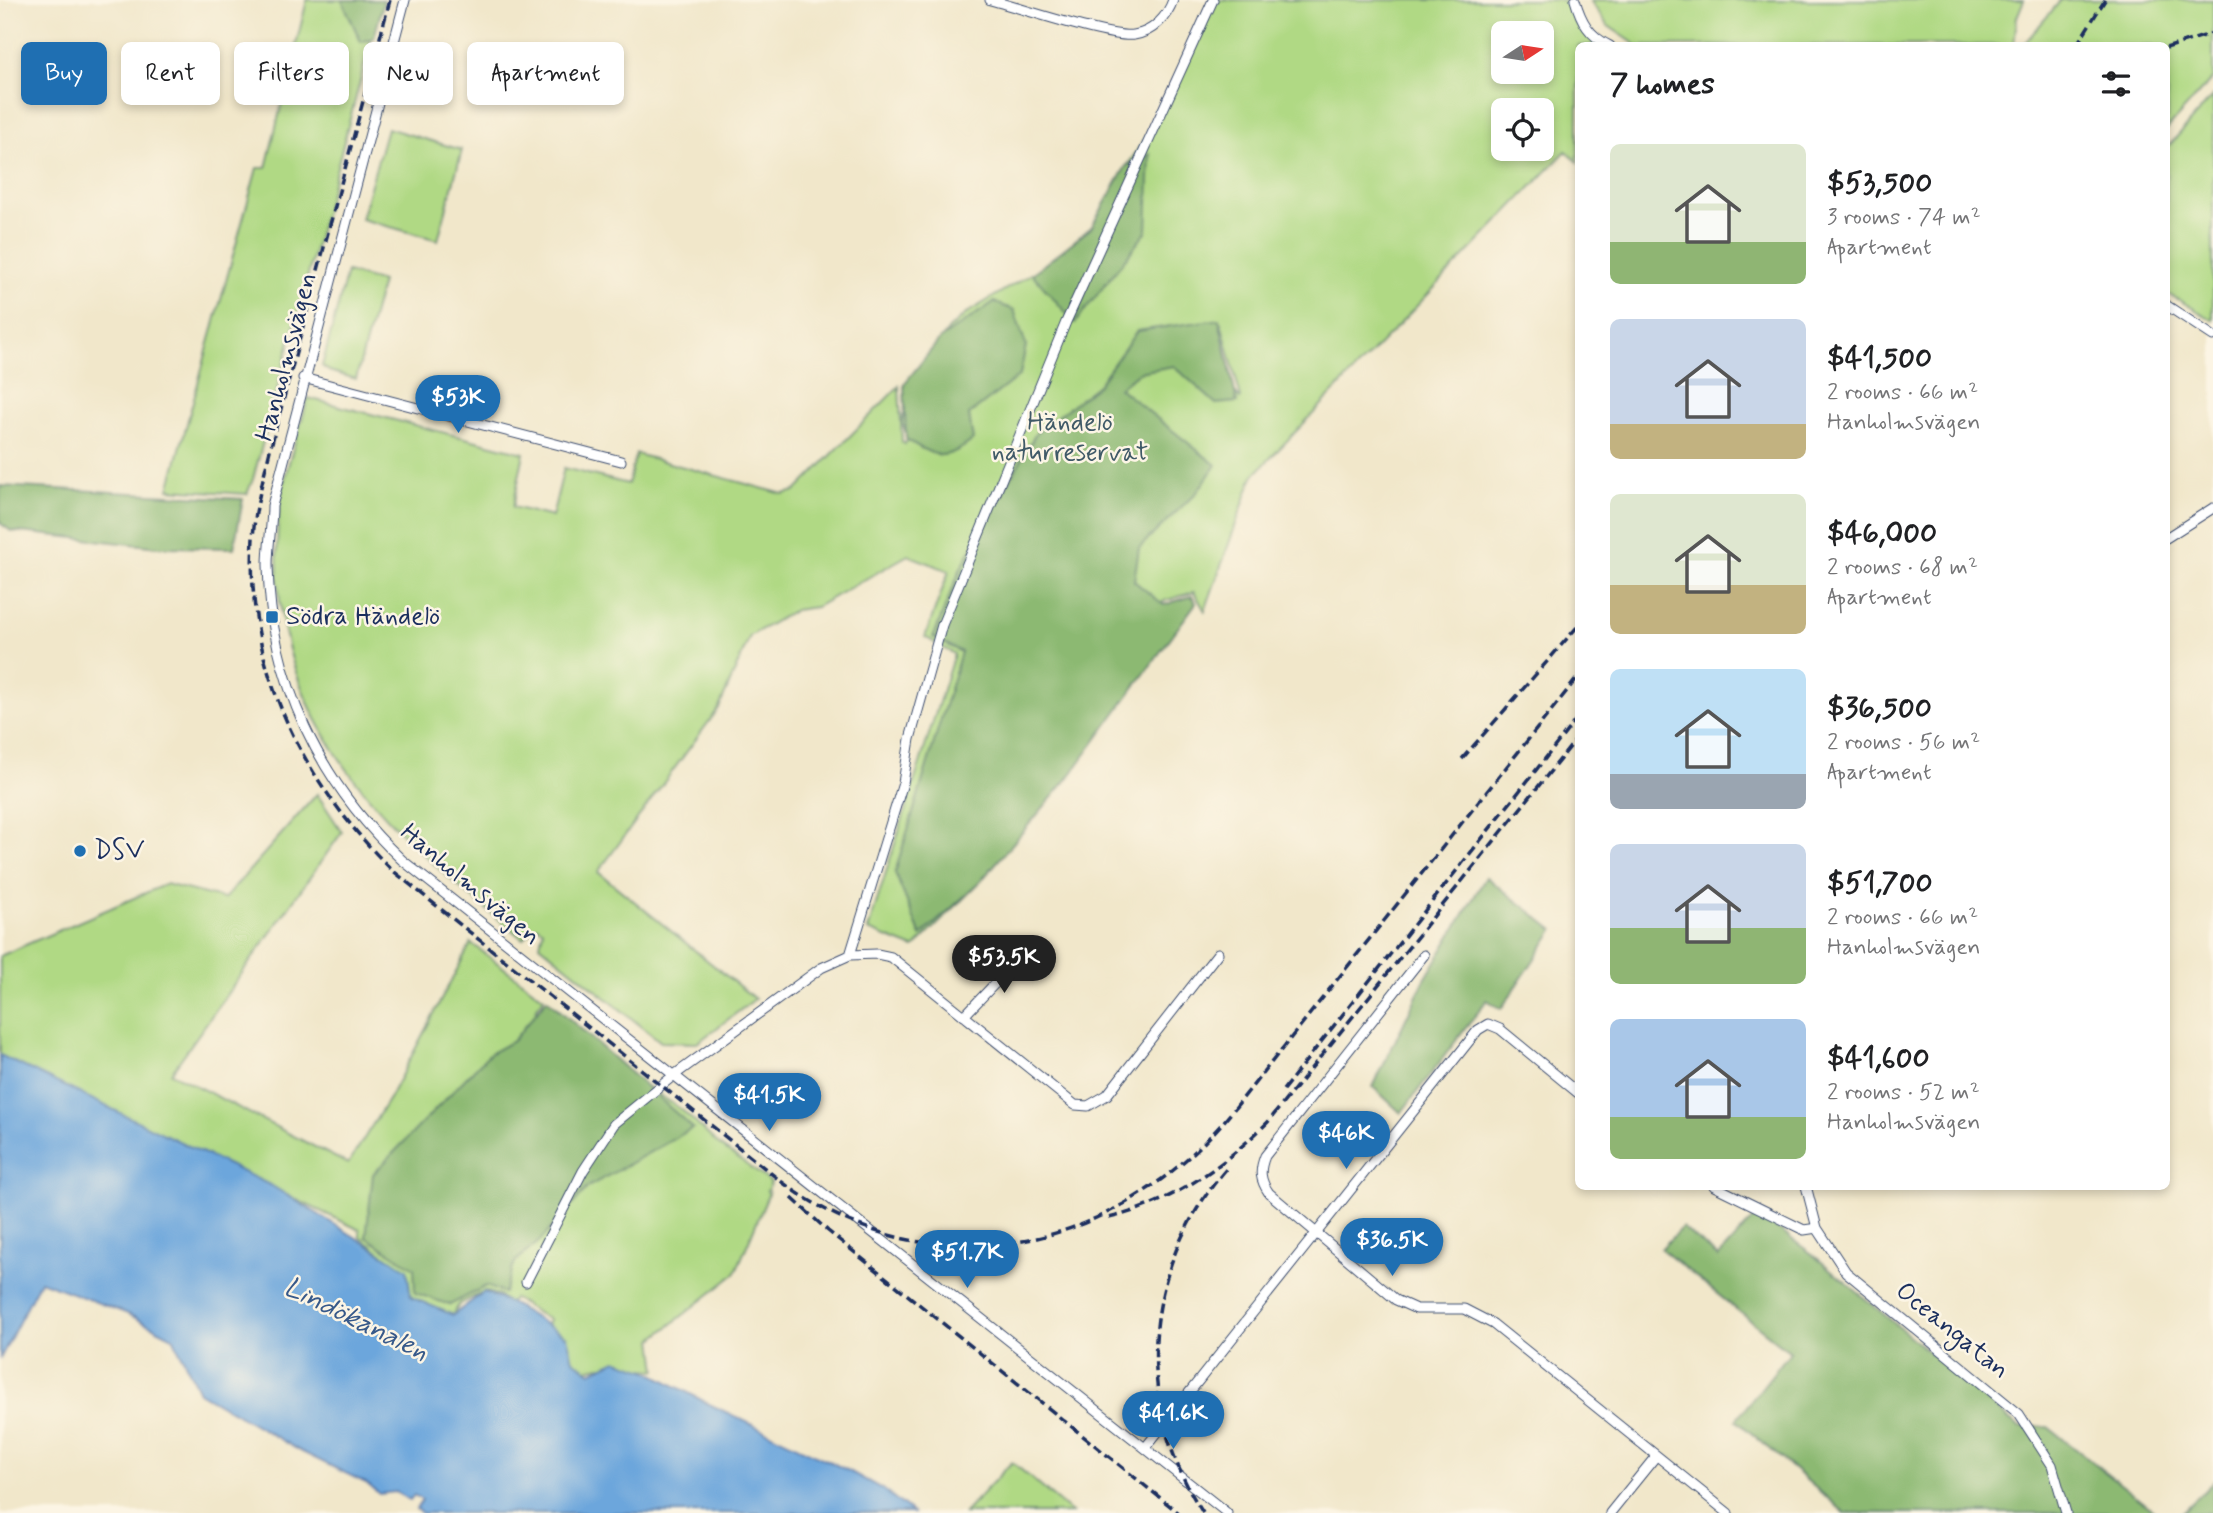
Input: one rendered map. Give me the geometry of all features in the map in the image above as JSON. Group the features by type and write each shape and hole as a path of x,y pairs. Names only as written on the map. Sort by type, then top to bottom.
{"street":[{"name":"Hanholmsvägen","path":"405,0 303,378 272,506 268,565 272,617 285,678 314,748 355,810 402,860 1227,1513"},
{"path":"990,0 1124,36 1152,29 1163,18 1173,0"},
{"path":"850,955 903,783 910,739 942,625 1066,322 1213,0"},
{"path":"1575,0 1581,21 1601,42"},
{"path":"2170,308 2213,336"},
{"path":"303,378 621,461"},
{"path":"2170,535 2213,508"},
{"path":"526,1282 583,1171 614,1124 673,1076 821,968 850,955 877,954 891,957 1075,1105 1088,1106 1107,1095 1219,953"},
{"path":"964,1016 1023,954"},
{"path":"1424,955 1265,1156 1260,1168 1262,1183 1269,1193 1396,1300 1416,1309 1464,1309 1477,1313 1728,1513"},
{"path":"1145,1448 1478,1030 1488,1024 1500,1028 1575,1090"},
{"path":"1722,1190 1804,1230 1817,1228"},
{"name":"Oceangatan","path":"1807,1190 1817,1228 1846,1272 2019,1414 2052,1465 2066,1513"},
{"path":"1610,1513 1656,1456"}],"green space":[{"path":"307,0 382,0 371,42 363,42 363,71 247,494 169,489 257,168 266,168 281,105 349,105 349,42 297,42"},
{"path":"342,0 384,0 374,38 361,42"},
{"name":"Händelö naturreservat","path":"1211,0 1564,0 1572,16 1595,42 1575,42 1575,159 1566,151 1253,476 1205,611 1194,592 1164,601 974,879 979,883 914,948 868,930 954,654 925,637 949,571 908,555 816,607 795,610 750,636 719,708 598,872 755,999 697,1043 661,1042 540,945 543,930 537,926 523,939 421,852 377,806 339,758 309,705 289,648 278,583 281,498 308,398 524,453 513,507 552,517 564,468 628,484 636,454 783,494 796,491 899,386 902,442 905,444 908,438 902,423 910,382 949,329 967,313 1047,264 1095,224 1125,169 1159,117","holes":["1221,322 1241,398 1234,392 1226,373"]},
{"path":"1590,0 2024,0 2017,17 2014,42 1632,42 1607,25"},
{"path":"2061,0 2213,0 2213,78 2170,126 2170,42 2026,42"},
{"path":"2213,96 2213,320 2170,295 2170,144"},
{"path":"387,128 462,150 438,240 361,219"},
{"path":"1150,154 1147,231 1075,323 1032,274 1091,228 1126,166"},
{"path":"347,272 382,282 356,379 329,371 322,366"},
{"path":"994,302 1014,310 1026,345 1020,375 969,415 973,440 947,455 925,450 906,439 904,384 940,339"},
{"path":"1219,319 1237,402 1216,404 1174,366 1139,372 1119,388 1216,465 1197,492 1139,548 1134,581 1164,605 1192,596 1196,603 1066,781 980,882 921,936 895,873 961,652 933,637 961,568 1036,433 1098,385 1137,331"},
{"path":"0,486 243,499 234,548 159,547 11,531 0,523"},
{"path":"317,794 342,832 171,1073 348,1164 390,1097 471,943 544,998 535,1010 682,1110 719,1145 771,1182 767,1191 769,1193 735,1274 653,1339 657,1370 599,1366 579,1371 547,1325 549,1320 513,1298 509,1304 499,1296 485,1291 459,1304 452,1317 407,1295 403,1269 360,1237 360,1230 0,1058 0,956 166,884 224,899"},
{"path":"1486,877 1554,930 1501,1009 1487,1000 1401,1113 1373,1087 1424,981"},
{"path":"547,999 693,1128 588,1187 541,1240 515,1262 504,1293 486,1286 450,1305 415,1293 414,1268 366,1237 373,1174 489,1054 513,1041"},
{"path":"1757,1214 1811,1253 2018,1427 2048,1427 2157,1513 1845,1513 1736,1420 1790,1352 1661,1249 1682,1227 1718,1257"},
{"path":"1012,1462 1072,1513 964,1513"},
{"path":"2213,1482 2213,1513 2182,1513"}],"water":[{"name":"Lindökanalen","path":"0,1055 272,1186 407,1269 411,1297 453,1315 484,1292 512,1304 567,1337 573,1360 591,1372 616,1360 648,1371 707,1403 849,1471 884,1490 913,1513 422,1513 416,1509 422,1500 414,1495 410,1500 395,1492 379,1494 366,1483 302,1452 199,1392 173,1337 128,1314 40,1281 0,1359"}],"railway":[{"path":"390,0 257,505 253,538 253,586 259,632 270,677 306,760 331,799 360,836 392,870 782,1182 840,1217 899,1238 959,1246 1019,1242 1078,1226 1133,1198 1185,1161 1231,1113 1575,681"},
{"path":"2079,42 2105,0"},
{"path":"2170,47 2213,33"},
{"path":"1462,759 1575,629"},
{"path":"1283,1090 1575,721"},
{"path":"1109,1218 1154,1203 1195,1181 1233,1154 1268,1122 1575,741"},
{"path":"1203,1513 1180,1471 1165,1426 1157,1381 1156,1336 1163,1291 1177,1247 1199,1206 1228,1167"},
{"path":"792,1198 828,1231 1179,1513"}],"place":[{"name":"Södra Händelö","path":"272,617"},
{"name":"DSV","path":"80,851"}]}
